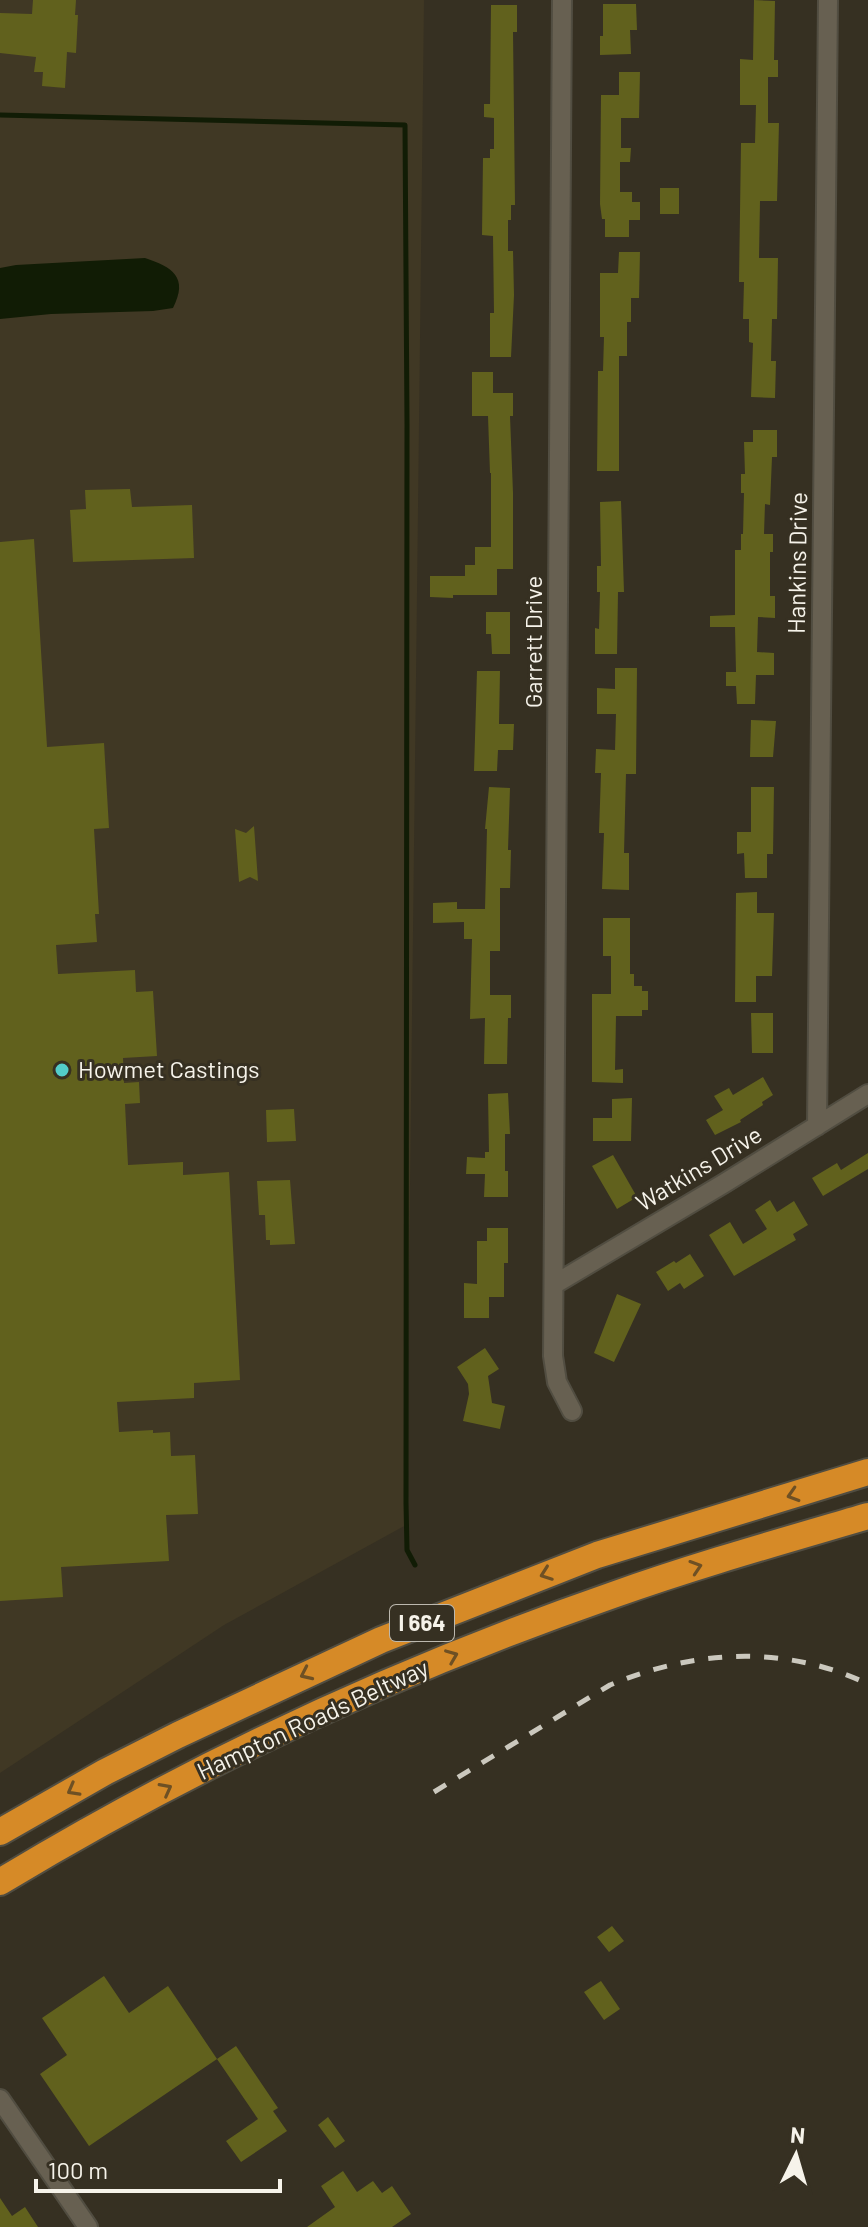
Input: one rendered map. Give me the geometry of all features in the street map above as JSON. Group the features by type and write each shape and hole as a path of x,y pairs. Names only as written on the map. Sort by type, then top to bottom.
{"highway":[{"name":"Hampton Roads Beltway","path":"0,1832 178,1735 381,1640 597,1555 868,1472"},
{"name":"Hampton Roads Beltway","path":"0,1882 97,1826 241,1751 444,1659 625,1591 868,1516"}],"street":[{"name":"Garrett Drive","path":"562,0 554,1370 561,1393 572,1411"},
{"name":"Hankins Drive","path":"817,1126 828,0"},
{"name":"Watkins Drive","path":"555,1284 868,1094"},
{"path":"0,2099 88,2227"}],"shaded area":[{"path":"0,0 424,0 406,1525 224,1625 0,1773"},
{"path":"145,258 163,265 175,275 179,288 173,308 0,319 0,268"}],"building":[{"path":"33,0 76,0 76,53 67,52 65,88 42,86 43,72 34,72 36,57 0,53 0,13 32,14"},
{"path":"754,0 775,1 774,60 778,60 778,77 768,77 768,123 779,123 777,201 760,201 759,258 778,258 777,319 772,319 771,361 776,361 775,398 751,397 753,343 749,342 749,319 743,319 744,282 739,282 741,143 755,143 756,105 740,105 740,59 753,60"},
{"path":"603,4 636,4 637,30 630,30 631,54 600,55"},
{"path":"491,5 517,5 517,32 513,32 515,205 511,205 511,220 508,220 508,251 513,251 514,295 511,357 490,357 490,313 494,313 493,236 482,235 483,158 490,158 490,149 494,149 494,118 484,117 484,104 490,104"},
{"path":"619,72 640,72 639,118 621,118 621,148 631,148 630,162 620,162 620,192 632,192 632,202 640,202 640,220 629,220 629,237 605,237 605,219 602,219 600,204 601,95 619,95"},
{"path":"660,188 679,188 679,214 660,214"},
{"path":"619,252 640,252 639,298 631,298 627,356 619,356 619,471 597,471 598,371 603,371 604,337 600,337 600,273 618,273"},
{"path":"472,372 493,372 493,393 513,393 513,416 510,416 513,569 497,569 497,595 430,597 430,576 465,576 465,565 475,565 475,547 491,547 488,416 472,416"},
{"path":"753,430 777,430 777,457 772,457 770,505 765,504 764,534 773,534 770,596 775,596 775,618 758,617 757,652 774,653 774,675 756,675 755,704 737,704 736,686 726,686 726,672 736,672 735,627 710,627 710,616 735,615 735,550 741,550 743,534 741,474 745,474 744,442 753,442"},
{"path":"130,489 132,507 192,505 194,558 73,562 70,510 86,509 85,490"},
{"path":"621,501 624,592 618,592 617,654 595,654 595,628 599,629 597,566 601,566 600,502"},
{"name":"Howmet Castings","path":"34,539 47,747 104,743 109,828 94,829 99,914 95,914 97,942 56,945 58,974 135,970 136,992 153,991 157,1056 123,1058 124,1083 139,1082 140,1103 125,1104 128,1165 183,1162 183,1175 229,1172 240,1380 194,1383 194,1398 117,1402 119,1432 170,1432 171,1456 195,1455 198,1514 166,1515 169,1561 61,1567 63,1597 0,1601 0,542"},
{"path":"486,612 510,612 510,654 492,654 491,634 486,634"},
{"path":"615,668 637,668 636,774 626,774 624,853 629,853 629,890 602,889 604,833 599,833 601,773 595,773 596,749 615,750 616,714 597,714 597,688 615,689"},
{"path":"477,671 500,671 499,724 514,724 513,750 498,750 497,771 474,771"},
{"path":"751,720 776,721 773,757 750,757"},
{"path":"489,787 510,788 510,888 500,888 500,951 490,951 490,995 511,995 507,1064 484,1064 485,1018 470,1019 472,939 464,939 464,922 433,923 433,903 457,902 457,909 485,909 485,829"},
{"path":"751,787 774,787 773,854 767,854 767,878 745,878 744,853 737,854 737,832 751,832"},
{"path":"254,826 258,881 250,877 239,882 235,829 246,833"},
{"path":"757,892 757,913 774,913 772,976 756,976 756,1002 735,1002 736,893"},
{"path":"603,918 630,918 630,974 634,974 634,986 642,986 642,991 648,991 648,1010 642,1010 642,1016 616,1016 615,1070 623,1069 623,1083 592,1082 592,994 611,994 611,956 603,956"},
{"path":"751,1013 773,1013 773,1053 752,1053"},
{"path":"763,1077 773,1095 741,1122 715,1135 706,1120 723,1110 714,1096 729,1088 733,1095"},
{"path":"508,1093 510,1134 505,1134 505,1171 508,1171 508,1197 484,1197 485,1174 466,1174 467,1157 485,1158 485,1152 489,1152 488,1094"},
{"path":"632,1098 631,1141 593,1141 593,1118 612,1118 612,1099"},
{"path":"294,1109 296,1141 267,1142 266,1110"},
{"path":"868,1153 868,1169 823,1196 812,1178 837,1163 841,1170"},
{"path":"613,1155 637,1197 617,1209 592,1166"},
{"path":"290,1180 295,1244 270,1245 270,1240 266,1240 265,1215 259,1215 257,1181"},
{"path":"770,1200 777,1212 794,1201 808,1225 793,1234 796,1240 734,1276 709,1235 730,1222 743,1244 767,1229 755,1210"},
{"path":"487,1228 508,1228 504,1297 489,1297 489,1318 464,1318 464,1283 477,1284 477,1241 487,1241"},
{"path":"690,1254 704,1276 684,1289 680,1283 668,1291 656,1272"},
{"path":"617,1294 641,1304 614,1362 594,1353"},
{"path":"485,1348 499,1369 488,1376 492,1403 505,1406 500,1429 463,1421 468,1384 457,1367"},
{"path":"612,1926 624,1941 609,1952 597,1937"},
{"path":"104,1976 129,2013 168,1986 217,2059 89,2146 40,2074 67,2055 42,2018"},
{"path":"601,1981 620,2009 604,2020 584,1992"},
{"path":"236,2046 278,2108 273,2111 287,2131 241,2162 226,2141 258,2119 217,2059"},
{"path":"328,2117 345,2141 335,2148 318,2125"},
{"path":"343,2171 357,2192 373,2181 382,2193 392,2186 411,2214 392,2227 307,2227 335,2207 321,2186"},
{"path":"0,2198 12,2216 25,2207 38,2227 0,2227"}],"waterway":[{"path":"0,115 405,125 406,1503 407,1550 415,1565"}],"railway":[{"path":"434,1792 610,1685 674,1664 739,1656 772,1658 804,1662 868,1684"}],"place":[{"name":"Howmet Castings","path":"62,1070"}]}
